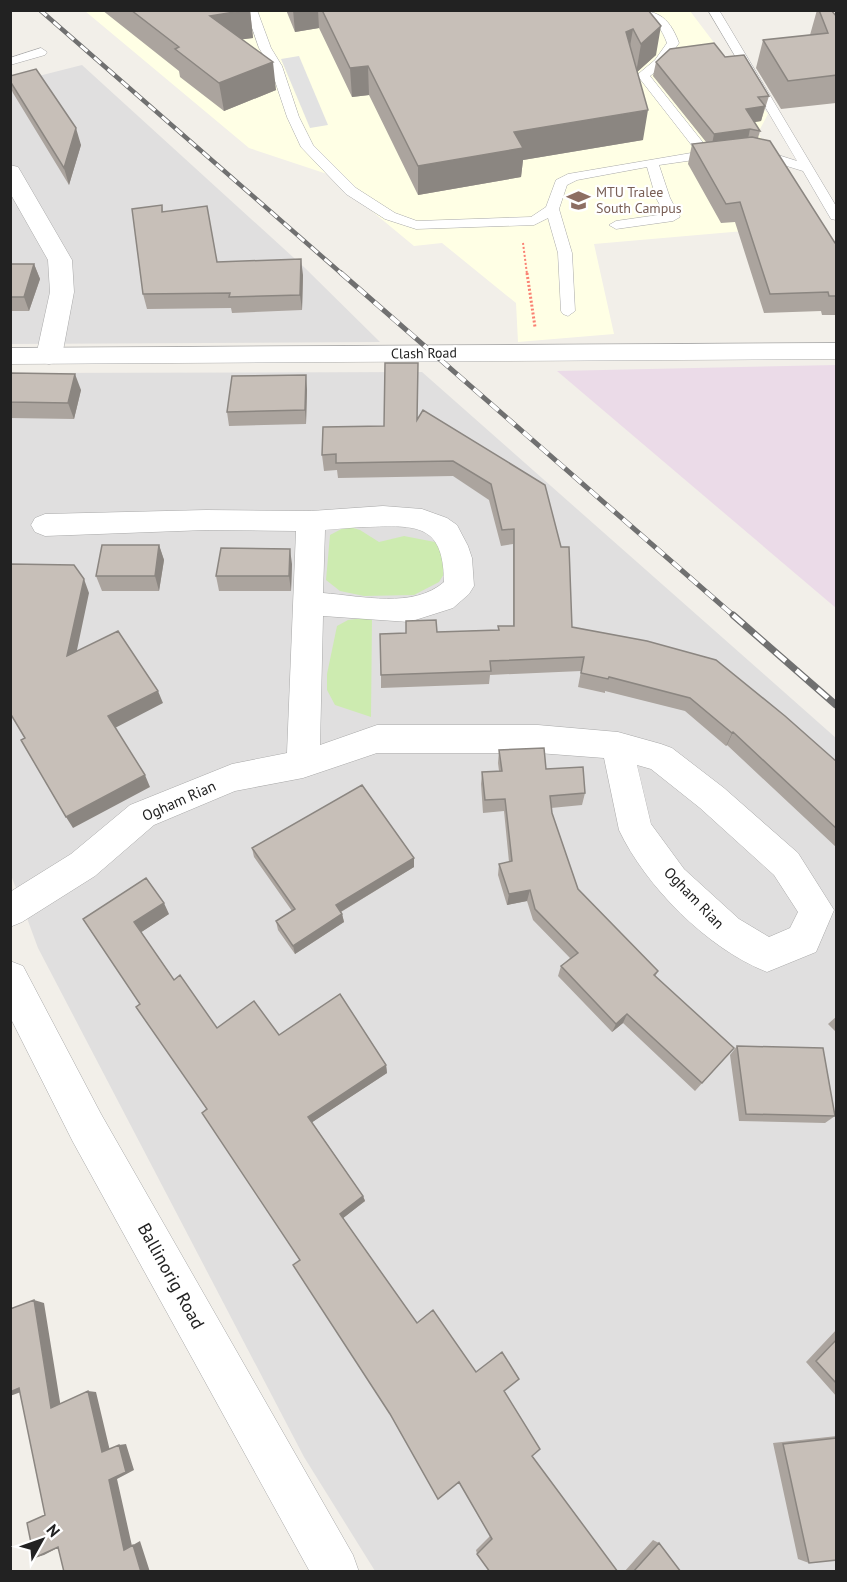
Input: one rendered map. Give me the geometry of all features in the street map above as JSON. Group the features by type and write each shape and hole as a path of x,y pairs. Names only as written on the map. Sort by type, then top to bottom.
{"street":[{"path":"10,172 60,260 62,292 49,356"},
{"name":"Clash Road","path":"10,356 837,351"},
{"path":"45,525 206,520 311,521 377,515 424,521 445,531 459,557 459,586 443,600 409,610 309,604"},
{"path":"303,764 311,521"},
{"name":"Ogham Rian","path":"10,911 83,865 142,815 232,778 303,764 376,739 538,739 618,746 661,758 712,798 786,864 816,910 803,940 767,955 726,931 672,880 636,830 618,746"},
{"name":"Ballinorig Road","path":"10,978 87,1128 336,1572"}],"lane":[{"path":"251,10 265,48 276,66 307,147 351,191 390,216 416,225 534,221 549,212 561,183 573,177 652,162 724,152"},
{"path":"633,10 651,14 660,20 670,33 673,43 666,54 643,75 706,154"},
{"path":"713,10 837,216"},
{"path":"10,62 42,52"},
{"path":"747,150 784,159 809,169"},
{"path":"616,225 673,218 663,198 652,162"},
{"path":"549,212 565,253 568,311"}],"path":[{"path":"519,223 538,352"}],"shaded area":[{"name":"MTU Tralee South Campus","path":"85,11 690,11 768,114 758,133 813,225 594,244 614,334 518,342 516,303 442,243 414,246 327,174 249,148"},
{"path":"299,56 328,125 310,128 281,59"},
{"path":"82,65 305,268 380,342 11,344 11,83"},
{"path":"836,365 836,608 557,371"},
{"path":"422,372 836,738 836,1571 375,1571 304,1457 38,948 11,875 11,373"}],"green space":[{"path":"347,526 360,530 379,542 404,536 435,542 444,555 447,569 439,582 414,595 364,596 340,591 326,580 330,535"},
{"path":"372,617 371,717 335,705 327,690 327,674 337,626 348,620"}],"building":[{"path":"131,10 247,10 210,16 273,62 219,83 175,49 179,47"},
{"path":"322,10 648,10 661,26 641,44 633,29 626,32 648,110 514,132 523,148 418,166 368,66 350,68"},
{"path":"819,10 831,10 837,17 837,75 788,81 763,40 828,33"},
{"path":"714,43 725,57 744,55 769,96 758,97 765,106 746,109 760,131 750,129 714,134 656,62 670,49"},
{"path":"36,69 76,128 64,168 10,81 10,76"},
{"path":"752,137 770,141 837,243 837,296 829,296 828,292 770,294 740,202 726,204 692,144"},
{"path":"162,205 162,212 207,206 217,262 301,259 300,295 229,297 230,293 143,294 132,209"},
{"path":"10,264 34,264 24,297 10,297"},
{"path":"385,363 418,363 417,420 423,410 545,485 561,547 569,547 572,627 647,641 716,660 837,762 837,829 733,732 690,698 609,677 608,679 581,673 584,657 490,661 491,671 381,675 380,634 406,633 406,621 436,620 437,632 499,630 498,626 514,626 514,529 502,530 491,484 453,461 336,463 336,454 322,455 323,427 384,426"},
{"path":"10,373 75,374 68,403 10,402"},
{"path":"306,375 305,410 227,412 232,376"},
{"path":"102,545 159,545 155,576 96,576"},
{"path":"221,548 290,549 289,576 216,576"},
{"path":"10,564 74,565 84,579 67,656 118,631 158,691 108,716 145,775 66,817 21,740 25,738 10,713"},
{"path":"544,748 546,769 583,767 585,793 550,796 552,813 578,889 658,971 654,975 734,1048 702,1083 627,1014 616,1024 561,966 578,953 535,909 530,890 509,894 499,864 512,861 505,799 485,800 482,772 502,771 499,750"},
{"path":"362,785 414,858 336,905 342,914 293,946 276,921 295,909 252,848"},
{"path":"146,878 164,903 134,922 174,980 180,975 217,1028 254,1001 279,1035 340,994 386,1065 308,1117 363,1196 340,1214 417,1323 433,1310 476,1372 502,1352 519,1379 504,1391 540,1449 532,1456 618,1572 490,1572 477,1554 492,1539 459,1482 438,1499 390,1414 293,1265 300,1260 202,1113 207,1109 136,1007 140,1004 83,919"},
{"path":"737,1046 823,1048 835,1116 746,1114"},
{"path":"34,1300 51,1408 88,1391 102,1452 119,1445 126,1472 109,1480 124,1550 133,1545 141,1572 64,1572 58,1547 34,1558 27,1523 45,1515 19,1388 10,1392 10,1309"},
{"path":"837,1339 837,1384 816,1361"},
{"path":"837,1438 837,1560 809,1563 783,1444"},
{"path":"659,1543 681,1572 633,1572"}],"railway":[{"path":"40,10 342,274"},
{"path":"341,273 734,616"},
{"path":"733,615 836,705"}],"place":[{"name":"MTU Tralee South Campus","path":"578,200"}]}
